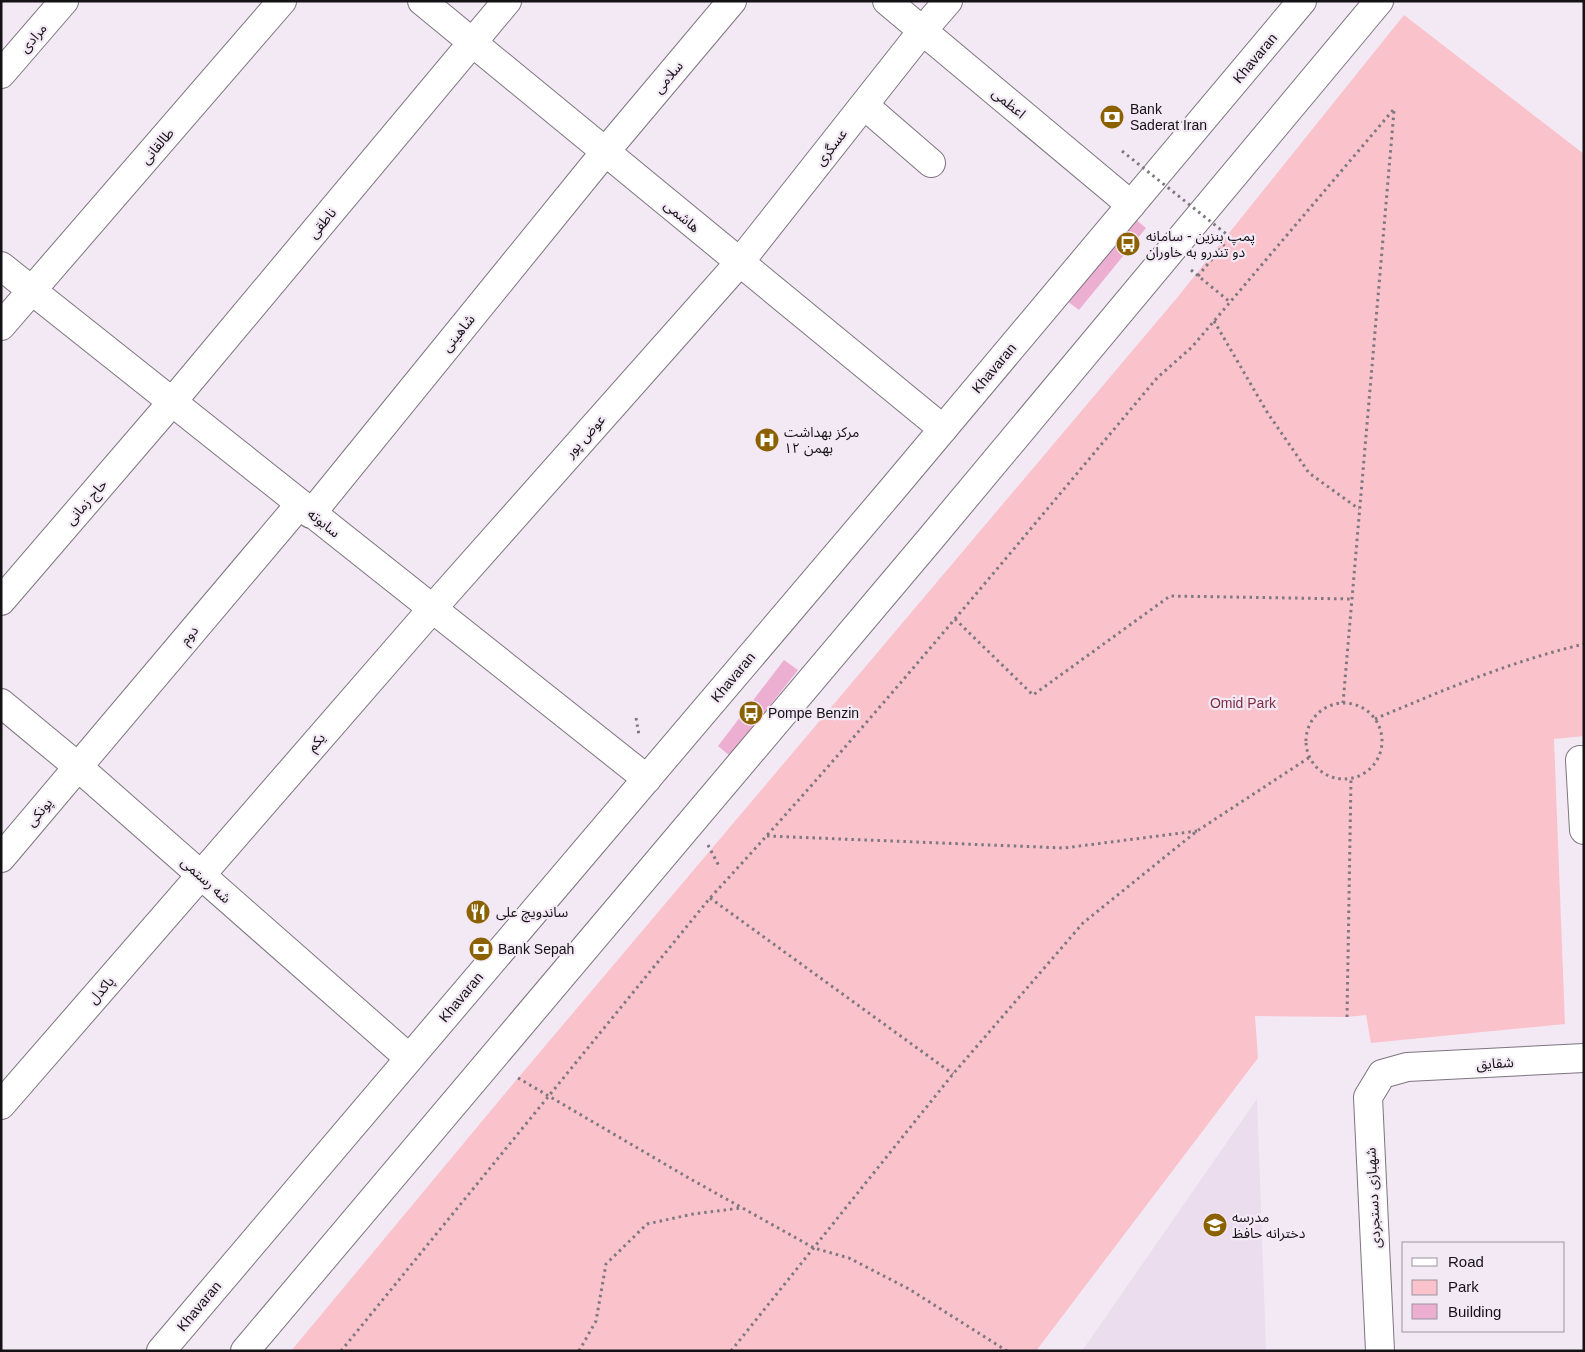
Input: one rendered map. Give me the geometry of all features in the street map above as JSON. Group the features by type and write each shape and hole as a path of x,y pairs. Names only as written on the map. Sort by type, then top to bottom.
{"street":[{"name":"مرادی","path":"1,74 64,1"},
{"name":"طالقانی","path":"1,326 282,1"},
{"name":"هاشمی","path":"422,1 943,429"},
{"name":"ناطقی","path":"172,402 507,1"},
{"name":"سلامی","path":"605,152 732,1"},
{"name":"اعظمی","path":"887,1 1131,205"},
{"name":"عسگری","path":"739,263 948,1"},
{"name":"Khavaran","path":"161,1351 943,429 1302,1"},
{"path":"245,1351 925,544 1379,1"},
{"path":"864,105 930,163"},
{"name":"شاهینی","path":"306,509 605,152"},
{"name":"عوض پور","path":"432,609 739,263"},
{"name":"سابوته","path":"1,266 647,779"},
{"name":"حاج زمانی","path":"1,602 172,402"},
{"name":"دوم","path":"77,766 306,509"},
{"name":"یکم","path":"201,875 432,609"},
{"name":"شه رستمی","path":"1,703 77,766 409,1058"},
{"path":"1580,760 1584,830"},
{"name":"پونکی","path":"1,858 77,766"},
{"name":"پاکدل","path":"1,1106 201,875"},
{"name":"شقایق","path":"1407,1067 1584,1058"},
{"name":"شهبازی دستجردی","path":"1380,1351 1368,1097 1382,1074 1407,1067"}],"path":[{"path":"342,1351 710,898 767,836 954,619 1158,378 1192,347 1394,110 1343,703"},
{"path":"1122,152 1230,237 1198,276 1230,302"},
{"path":"1214,321 1267,412 1308,473 1359,510"},
{"path":"954,619 1034,695 1170,596 1352,599"},
{"path":"1375,718 1456,684 1552,652 1584,644"},
{"path":"1355,704 1375,718 1382,742 1379,755 1373,766 1364,774 1339,779 1327,775 1316,767 1306,744 1307,732 1312,720 1320,712 1331,705 1355,704"},
{"path":"731,1351 953,1074 1083,923 1197,831 1310,756"},
{"path":"1347,1017 1351,778"},
{"path":"767,836 1064,848 1197,831"},
{"path":"710,898 953,1074"},
{"path":"518,1078 814,1248 849,1258 909,1289 1007,1351"},
{"path":"579,1351 596,1321 606,1264 647,1224 693,1214 742,1208"}],"shaded area":[{"name":"مدرسه دخترانه حافظ","path":"1257,1099 1266,1351 1082,1351"}],"green space":[{"name":"Omid Park","path":"1404,15 1584,154 1584,736 1554,739 1565,1024 1371,1043 1366,1015 1347,1017 1255,1016 1258,1058 1036,1351 291,1351 518,1078 1176,299"}],"building":[{"path":"1135,219 1146,228 1079,310 1063,298"},
{"path":"784,660 798,670 730,756 718,746"}],"place":[{"name":"Bank Saderat Iran","path":"1112,117"},
{"name":"پمپ بنزین - سامانه دو تندرو به خاوران","path":"1128,244"},
{"name":"مرکز بهداشت ۱۲ بهمن","path":"767,440"},
{"name":"Pompe Benzin","path":"751,713"},
{"name":"ساندویچ علی","path":"478,912"},
{"name":"Bank Sepah","path":"481,949"},
{"name":"مدرسه دخترانه حافظ","path":"1215,1225"}]}
